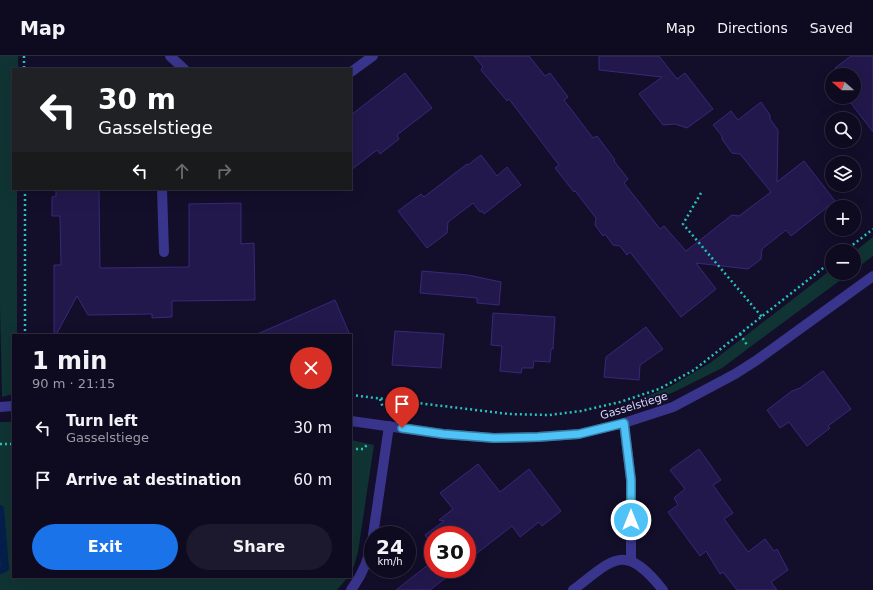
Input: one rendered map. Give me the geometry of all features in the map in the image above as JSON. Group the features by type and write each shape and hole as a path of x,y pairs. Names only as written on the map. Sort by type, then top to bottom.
{"street":[{"path":"170,56 183,68"},
{"path":"352,71 373,56"},
{"path":"162,190 164,252"},
{"name":"Gasselstiege","path":"352,421 443,434 501,438 579,434 624,423 673,407 735,374 764,355 873,276"},
{"path":"0,407 12,406"},
{"path":"624,423 631,480 631,560"},
{"path":"374,526 389,426"},
{"path":"573,590 603,567 624,559 631,560 638,564 663,590"},
{"path":"351,590 364,570"}],"path":[{"path":"24,56 24,68"},
{"path":"25,190 25,334"},
{"path":"701,193 683,224 762,317"},
{"path":"854,244 873,229"},
{"path":"352,395 509,414 550,415 581,411 638,396 659,389 694,370 825,268"},
{"path":"0,444 12,444"}],"green space":[{"path":"0,56 18,56 18,68 12,68 12,190 17,190 17,334 12,334 12,394 2,397 0,306"},
{"path":"873,237 873,256 861,265 861,246"},
{"path":"825,274 825,280 841,280 722,368 674,392 631,408 630,404 671,386 710,363"},
{"path":"0,422 12,422 12,578 347,578 337,590 0,590"},
{"path":"352,440 374,445 358,552 352,570"}],"building":[{"path":"474,56 529,56 545,76 550,73 568,97 564,100 593,138 597,136 628,179 624,183 660,229 664,226 686,251 732,215 739,216 771,192 740,154 732,153 722,139 722,136 713,125 731,111 738,120 761,102 778,130 777,182 804,161 825,188 825,192 828,192 834,200 825,200 825,209 791,236 786,230 762,249 761,259 748,269 696,263 716,289 681,317 630,252 627,255 620,246 613,245 605,234 603,236 595,225 596,218 555,168 559,165 509,99 507,101 481,70 483,67"},
{"path":"599,56 659,56 677,79 685,73 713,109 687,128 675,124 663,125 639,94 662,77 599,70"},
{"path":"851,56 873,56 873,132 861,116 861,112 858,112 852,104 861,104 861,68 835,68"},
{"path":"405,73 432,108 397,135 399,139 380,154 377,150 352,169 352,114"},
{"path":"481,155 497,176 507,167 521,185 484,214 482,211 480,212 473,203 448,222 447,233 427,248 398,211 421,194 424,197"},
{"path":"56,190 99,190 100,268 189,267 189,204 241,203 241,244 254,243 255,300 172,301 172,317 152,318 152,314 88,315 77,296 57,334 54,334 54,265 61,265 60,216 52,216 52,197 56,196"},
{"path":"422,271 468,275 501,282 499,305 477,303 477,298 420,293"},
{"path":"335,300 350,334 257,334"},
{"path":"493,313 555,317 553,349 551,349 550,362 534,361 533,368 522,368 521,373 500,371 502,346 491,345"},
{"path":"646,327 663,349 640,365 639,380 604,377 606,357"},
{"path":"395,331 444,334 441,368 392,365"},
{"path":"823,371 851,409 828,426 830,428 807,446 789,422 780,428 767,410 792,391 800,388"},
{"path":"699,449 721,480 713,485 733,513 724,519 748,552 765,539 774,551 777,549 788,570 771,582 777,590 737,590 723,572 720,574 706,551 700,556 668,512 678,505 674,498 685,489 670,470"},
{"path":"478,464 500,492 529,469 561,511 542,526 539,522 520,537 512,526 476,554 476,526 437,526 444,521 439,520 453,509 440,493"},
{"path":"424,568 424,578 445,578 430,590 396,590 411,578 416,578 416,574"}],"waterway":[{"path":"0,509 5,568 0,570"}],"route":[{"path":"402,428 443,434 494,438 579,434 624,423 631,480 631,520"}]}
